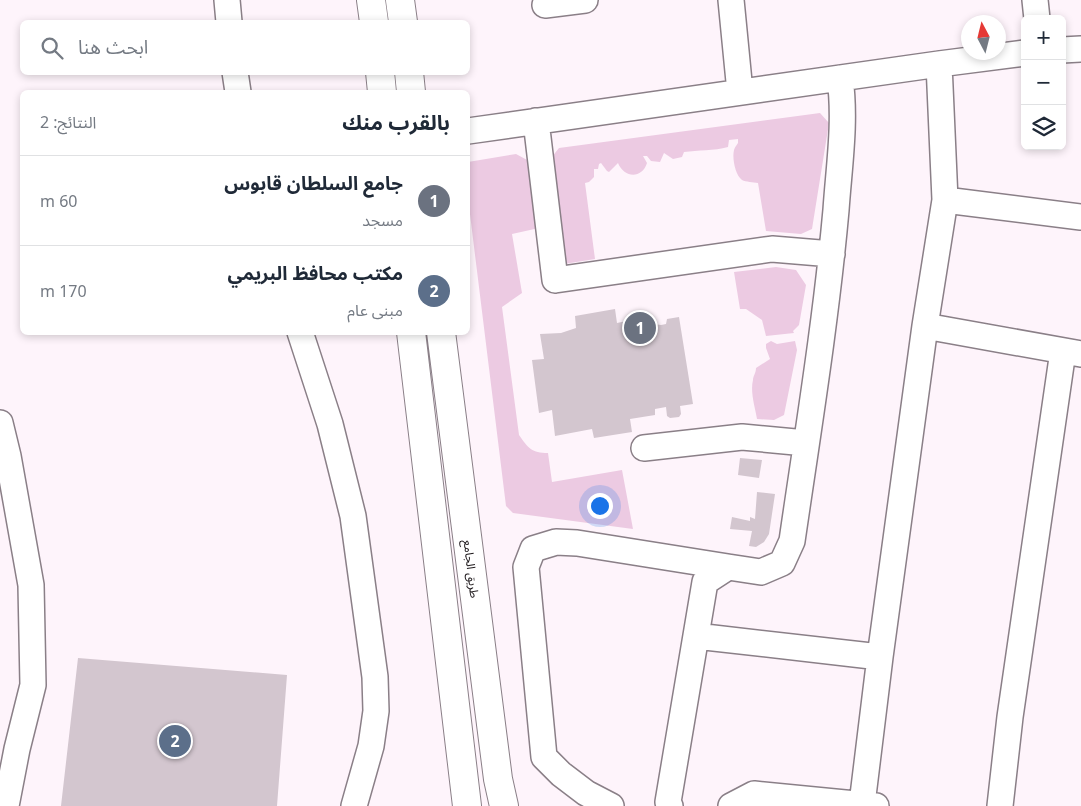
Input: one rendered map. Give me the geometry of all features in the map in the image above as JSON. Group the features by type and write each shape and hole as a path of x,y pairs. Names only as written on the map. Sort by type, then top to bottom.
{"main road":[{"path":"371,0 374,20"},
{"path":"400,0 403,20"},
{"path":"380,75 382,90"},
{"path":"409,75 411,90"},
{"path":"411,335 467,806"},
{"name":"طريق الجامع","path":"441,335 498,779 504,806"}],"street":[{"path":"226,0 229,20"},
{"path":"545,5 585,0"},
{"path":"731,0 740,92"},
{"path":"1035,0 1037,15"},
{"path":"1066,50 1081,49"},
{"path":"470,131 1021,54"},
{"path":"730,806 754,794 869,805 880,657 925,326 945,200 939,64"},
{"path":"235,75 238,90"},
{"path":"611,806 586,794 561,774 544,757 526,567 533,549 556,542 577,543 761,572 782,563 792,541 832,254 843,128 840,78"},
{"path":"536,121 555,280 772,249 832,254"},
{"path":"945,200 1081,217"},
{"path":"925,326 1072,352 1012,707 1000,806"},
{"path":"301,335 330,424 353,516 374,677 376,711 371,746 354,806"},
{"path":"0,423 4,456 31,585 33,685 8,749 6,806"},
{"path":"644,448 742,437 806,443"},
{"path":"670,806 668,802 705,582 728,567"},
{"path":"696,636 880,657"}],"shaded area":[{"path":"820,113 829,123 812,229 801,234 766,231 758,183 744,181 740,178 733,157 738,139 729,140 728,147 684,152 682,157 673,159 664,153 660,162 651,161 647,156 643,156 647,163 645,168 633,175 624,172 618,163 609,172 601,163 599,164 598,169 594,169 594,177 585,183 595,259 564,264 551,158 559,148"},
{"path":"516,154 529,161 539,228 512,234 522,293 502,307 519,435 531,449 548,453 552,482 622,470 633,529 513,513 506,506 470,214 470,162"},
{"path":"776,267 796,270 806,285 799,325 793,331 794,333 766,336 762,320 746,309 740,309 734,272"},
{"path":"771,341 777,344 795,341 797,350 784,415 774,420 757,419 752,394 753,379 756,368 770,359 766,344"}],"building":[{"path":"615,309 617,323 641,318 642,325 661,325 666,324 667,319 679,317 693,404 680,406 681,414 679,417 670,418 667,416 666,407 655,409 655,415 630,419 632,432 594,438 592,429 555,436 552,410 539,413 532,360 544,359 540,334 561,333 576,328 575,316"},
{"path":"740,458 762,460 759,478 738,475"},
{"path":"757,492 775,494 769,534 764,542 756,547 749,546 752,531 730,529 732,517 750,521 750,517 755,519"},
{"path":"78,658 287,675 277,806 61,806"}],"place":[{"name":"جامع السلطان قابوس","path":"640,328"},
{"name":"مكتب محافظ البريمي","path":"175,741"}]}
